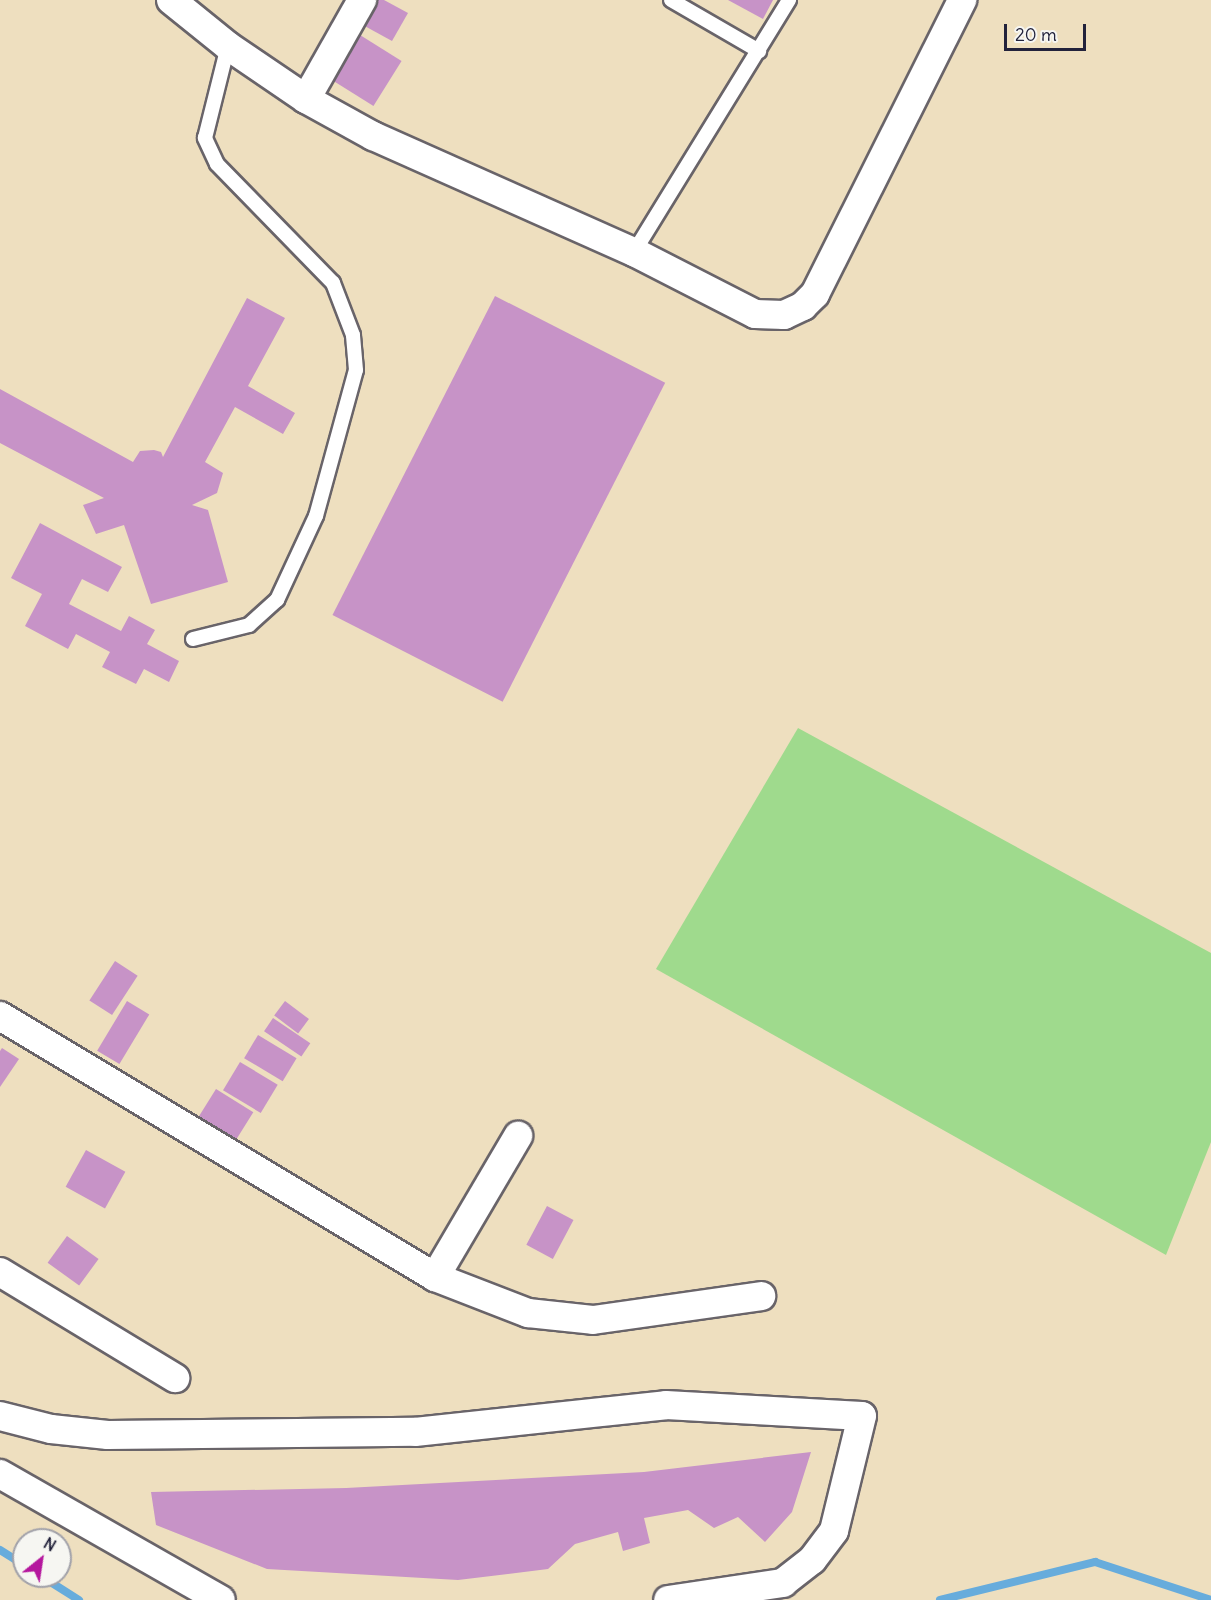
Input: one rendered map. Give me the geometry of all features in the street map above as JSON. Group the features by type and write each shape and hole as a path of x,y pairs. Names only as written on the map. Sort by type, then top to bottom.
{"street":[{"path":"171,0 228,46 306,99 373,136 634,252 755,314 784,315 803,306 815,294 962,0"},
{"path":"306,99 362,0"},
{"path":"0,1016 435,1277 528,1312 593,1320 761,1296"},
{"path":"435,1277 519,1136"},
{"path":"0,1272 175,1378"},
{"path":"0,1416 51,1429 119,1435 415,1432 666,1405 862,1416 834,1531 812,1560 783,1583 668,1600"},
{"path":"0,1474 220,1600"}],"lane":[{"path":"671,0 759,51"},
{"path":"634,252 789,0"},
{"path":"193,639 249,625 277,600 316,516 356,370 353,335 333,283 217,164 205,138 228,46"}],"green space":[{"path":"798,728 1211,953 1211,1142 1166,1255 656,969"}],"building":[{"path":"373,0 384,0 408,13 392,41 361,24"},
{"path":"728,0 773,0 763,19"},
{"path":"360,35 402,61 373,106 332,80"},
{"path":"495,296 665,383 503,702 332,615"},
{"path":"247,298 285,318 248,386 295,413 283,434 235,407 205,462 223,473 217,493 192,505 208,510 228,582 151,604 124,525 96,534 83,505 104,498 0,443 0,389 133,462 140,451 154,450 161,452 163,457"},
{"path":"40,523 122,567 108,592 82,579 69,604 121,631 129,616 155,630 147,644 179,661 169,682 144,669 136,684 102,667 110,652 76,634 68,649 25,626 42,594 11,578"},
{"path":"115,961 138,976 112,1015 89,1000"},
{"path":"127,1001 149,1014 119,1064 97,1051"},
{"path":"285,1001 309,1019 298,1033 274,1015"},
{"path":"273,1018 310,1043 301,1056 264,1031"},
{"path":"258,1035 297,1058 283,1081 244,1058"},
{"path":"2,1048 19,1059 0,1087 0,1051"},
{"path":"240,1062 278,1085 261,1113 223,1090"},
{"path":"216,1089 253,1112 234,1143 197,1120"},
{"path":"86,1150 125,1172 105,1209 66,1187"},
{"path":"547,1206 573,1220 553,1259 526,1245"},
{"path":"67,1236 99,1259 79,1286 48,1263"},
{"path":"811,1452 792,1512 765,1542 738,1517 714,1528 688,1510 644,1518 650,1543 623,1551 618,1532 575,1544 548,1569 458,1580 267,1569 156,1525 151,1492 346,1488 644,1472"}],"waterway":[{"path":"0,1550 12,1558"},
{"path":"940,1600 1095,1562 1211,1600"},
{"path":"60,1588 79,1600"}]}
